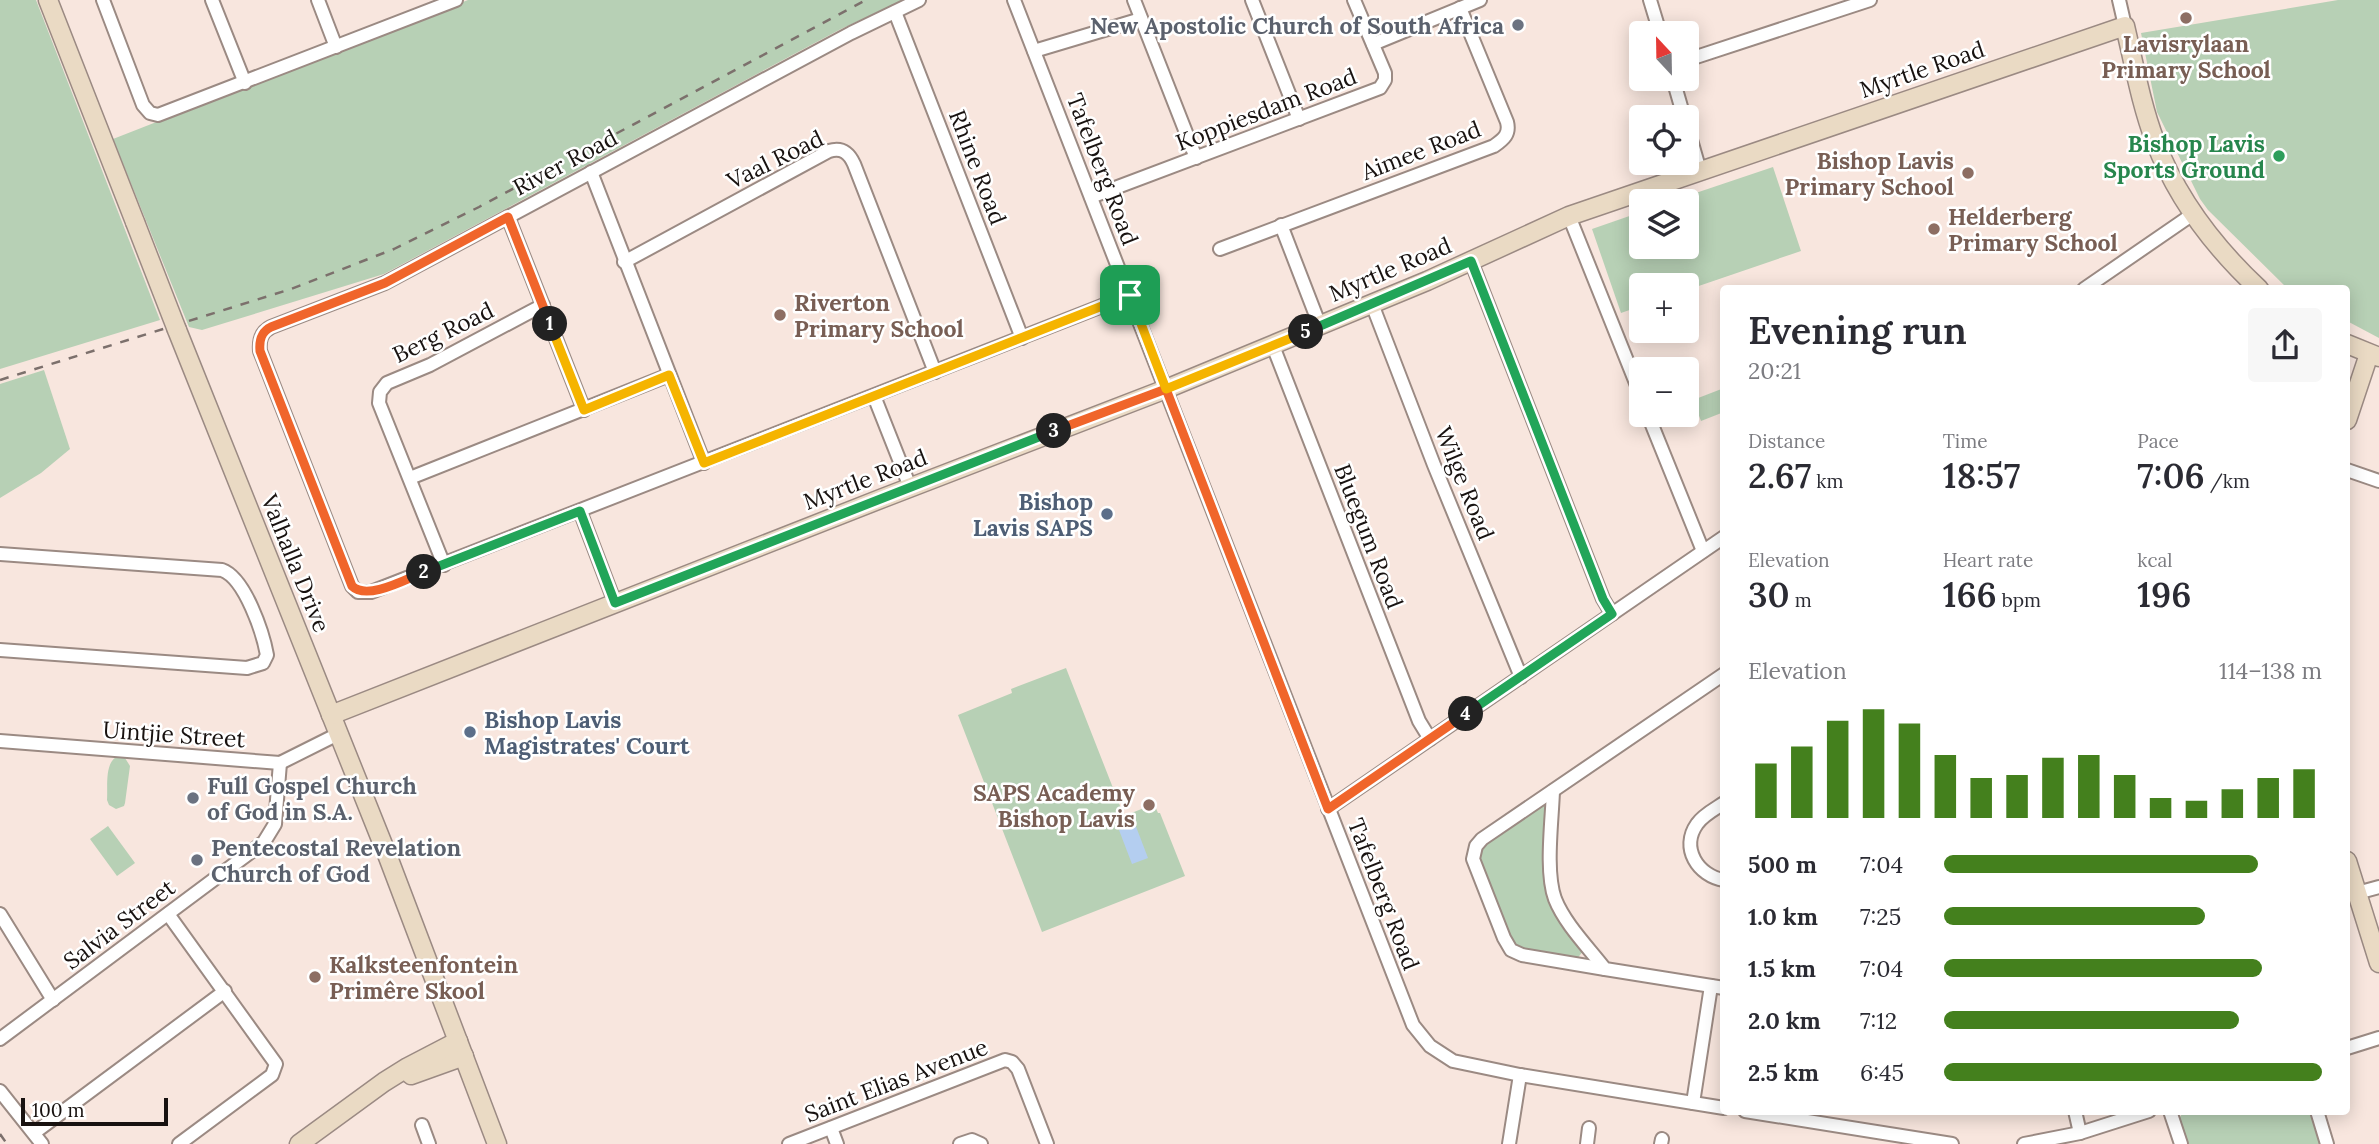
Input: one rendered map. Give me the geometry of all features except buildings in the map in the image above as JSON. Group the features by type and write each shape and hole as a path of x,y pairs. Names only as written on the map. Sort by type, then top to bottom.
{"street":[{"name":"Valhalla Drive","path":"48,0 388,857 497,1144"},
{"path":"103,0 143,105 150,113 158,116 336,47 424,6 456,0"},
{"path":"212,0 245,83"},
{"path":"318,0 336,47"},
{"name":"River Road","path":"444,565 371,592 358,592 352,586 260,351 261,336 271,327 385,283 851,33 919,0"},
{"name":"Tafelberg Road","path":"1014,0 1413,1025 1421,1037 1453,1061 1520,1075 1720,1107"},
{"path":"1134,0 1196,158"},
{"path":"1252,0 1299,119"},
{"path":"1354,0 1373,44"},
{"name":"Koppiesdam Road","path":"1091,197 1380,88 1385,80 1385,73 1373,44 1480,0"},
{"path":"1650,0 1656,21"},
{"path":"1699,56 1870,0"},
{"path":"2119,0 2155,141 2168,170 2193,214 2230,262 2255,285"},
{"name":"Aimee Road","path":"1220,249 1494,146 1503,140 1507,134 1507,122 1460,8"},
{"name":"Rhine Road","path":"895,12 1022,338"},
{"path":"1034,51 1142,19"},
{"name":"Myrtle Road","path":"331,715 1273,346 1569,216 2125,26"},
{"name":"Vaal Road","path":"624,262 820,155 836,149 842,150 847,152 854,164 935,372"},
{"path":"590,172 704,463"},
{"path":"2090,285 2193,214"},
{"path":"1569,216 1629,366"},
{"path":"508,217 584,410"},
{"path":"1281,225 1320,326"},
{"path":"1471,261 1603,599 1612,614"},
{"path":"444,565 1130,295"},
{"name":"Wilge Road","path":"1372,304 1434,465 1521,677"},
{"name":"Berg Road","path":"444,565 379,403 383,387 543,305"},
{"path":"2350,345 2374,356 2350,413"},
{"name":"Bluegum Road","path":"1273,346 1419,721 1430,739"},
{"path":"410,478 669,375"},
{"path":"874,396 910,487"},
{"path":"1653,427 1703,551"},
{"path":"2350,471 2379,481"},
{"path":"580,511 615,603"},
{"path":"1328,809 1720,540"},
{"path":"0,554 229,572 240,584 267,655 263,663 247,668 0,650"},
{"path":"1693,1103 1717,987 1522,955 1511,950 1474,864 1474,850 1482,839 1720,677"},
{"path":"280,763 338,734"},
{"name":"Uintjie Street","path":"0,741 280,763"},
{"name":"Salvia Street","path":"0,1039 264,842 275,824 280,763"},
{"path":"1553,791 1550,875 1553,892 1561,911 1605,969"},
{"path":"1720,806 1698,823 1691,844 1693,858 1700,869 1720,879"},
{"path":"2350,871 2379,962"},
{"path":"2357,893 2379,887"},
{"path":"0,914 53,1000"},
{"path":"168,914 274,1059 275,1071 179,1144"},
{"path":"34,1133 225,991"},
{"path":"2350,1047 2379,1038"},
{"path":"299,1144 384,1082 461,1049"},
{"name":"Saint Elias Avenue","path":"789,1144 1009,1060 1018,1069 1047,1144"},
{"path":"1509,1144 1520,1075"},
{"path":"0,1091 42,1144"},
{"path":"1770,1115 1952,1144"},
{"path":"2076,1115 2080,1133"},
{"path":"2024,1144 2080,1133 2136,1115"},
{"path":"2171,1115 2181,1144"},
{"path":"2318,1115 2327,1144"},
{"path":"422,1125 429,1144"},
{"path":"831,1128 837,1144"},
{"path":"1587,1144 1589,1128"},
{"path":"960,1144 972,1140 981,1144"}],"green space":[{"path":"0,0 36,0 160,320 0,369"},
{"path":"468,0 903,0 841,29 384,274 202,330 189,327 113,139"},
{"name":"Bishop Lavis Sports Ground","path":"2338,0 2379,0 2379,338 2350,323 2350,285 2284,285 2208,210 2157,112 2141,33"},
{"path":"1773,167 1801,251 1699,286 1699,273 1629,273 1629,310 1621,313 1592,229 1629,216 1629,259 1699,259 1699,192"},
{"path":"44,370 70,449 41,473 0,498 0,384"},
{"path":"1720,390 1720,414 1701,421 1699,398"},
{"path":"1066,668 1124,816 1154,804 1185,876 1042,932 958,715 1012,693 1011,689"},
{"path":"118,756 125,758 130,766 125,803 116,809 109,805 107,800 107,782 111,764"},
{"path":"1543,805 1546,807 1546,873 1583,951 1577,959 1521,950 1513,945 1478,861 1481,847"},
{"path":"108,826 135,863 117,876 90,839"},
{"path":"2181,1115 2314,1115 2323,1144 2186,1144 2178,1120"}],"water":[{"path":"1135,824 1148,858 1132,864 1119,830"}],"railway":[{"path":"0,380 291,289 394,249 479,207 866,0"},
{"path":"0,1134 7,1144"}],"place":[{"name":"Lavisrylaan Primary School","path":"2186,18"},
{"name":"New Apostolic Church of South Africa","path":"1518,25"},
{"name":"Bishop Lavis Sports Ground","path":"2279,156"},
{"name":"Bishop Lavis Primary School","path":"1968,173"},
{"name":"Helderberg Primary School","path":"1934,229"},
{"name":"Riverton Primary School","path":"780,315"},
{"name":"Bishop Lavis SAPS","path":"1107,514"},
{"name":"Bishop Lavis Magistrates' Court","path":"470,732"},
{"name":"Full Gospel Church of God in S.A.","path":"193,798"},
{"name":"SAPS Academy Bishop Lavis","path":"1149,805"},
{"name":"Pentecostal Revelation Church of God","path":"197,860"},
{"name":"Kalksteenfontein Primêre Skool","path":"315,977"}],"route":[{"path":"1130,295 704,463 669,375 584,410 508,217 385,283 271,327 263,333 259,345 352,586 358,592 365,593 580,511 615,603 1166,389 1328,809 1612,614 1603,599 1471,261 1166,389 1130,295"}]}
